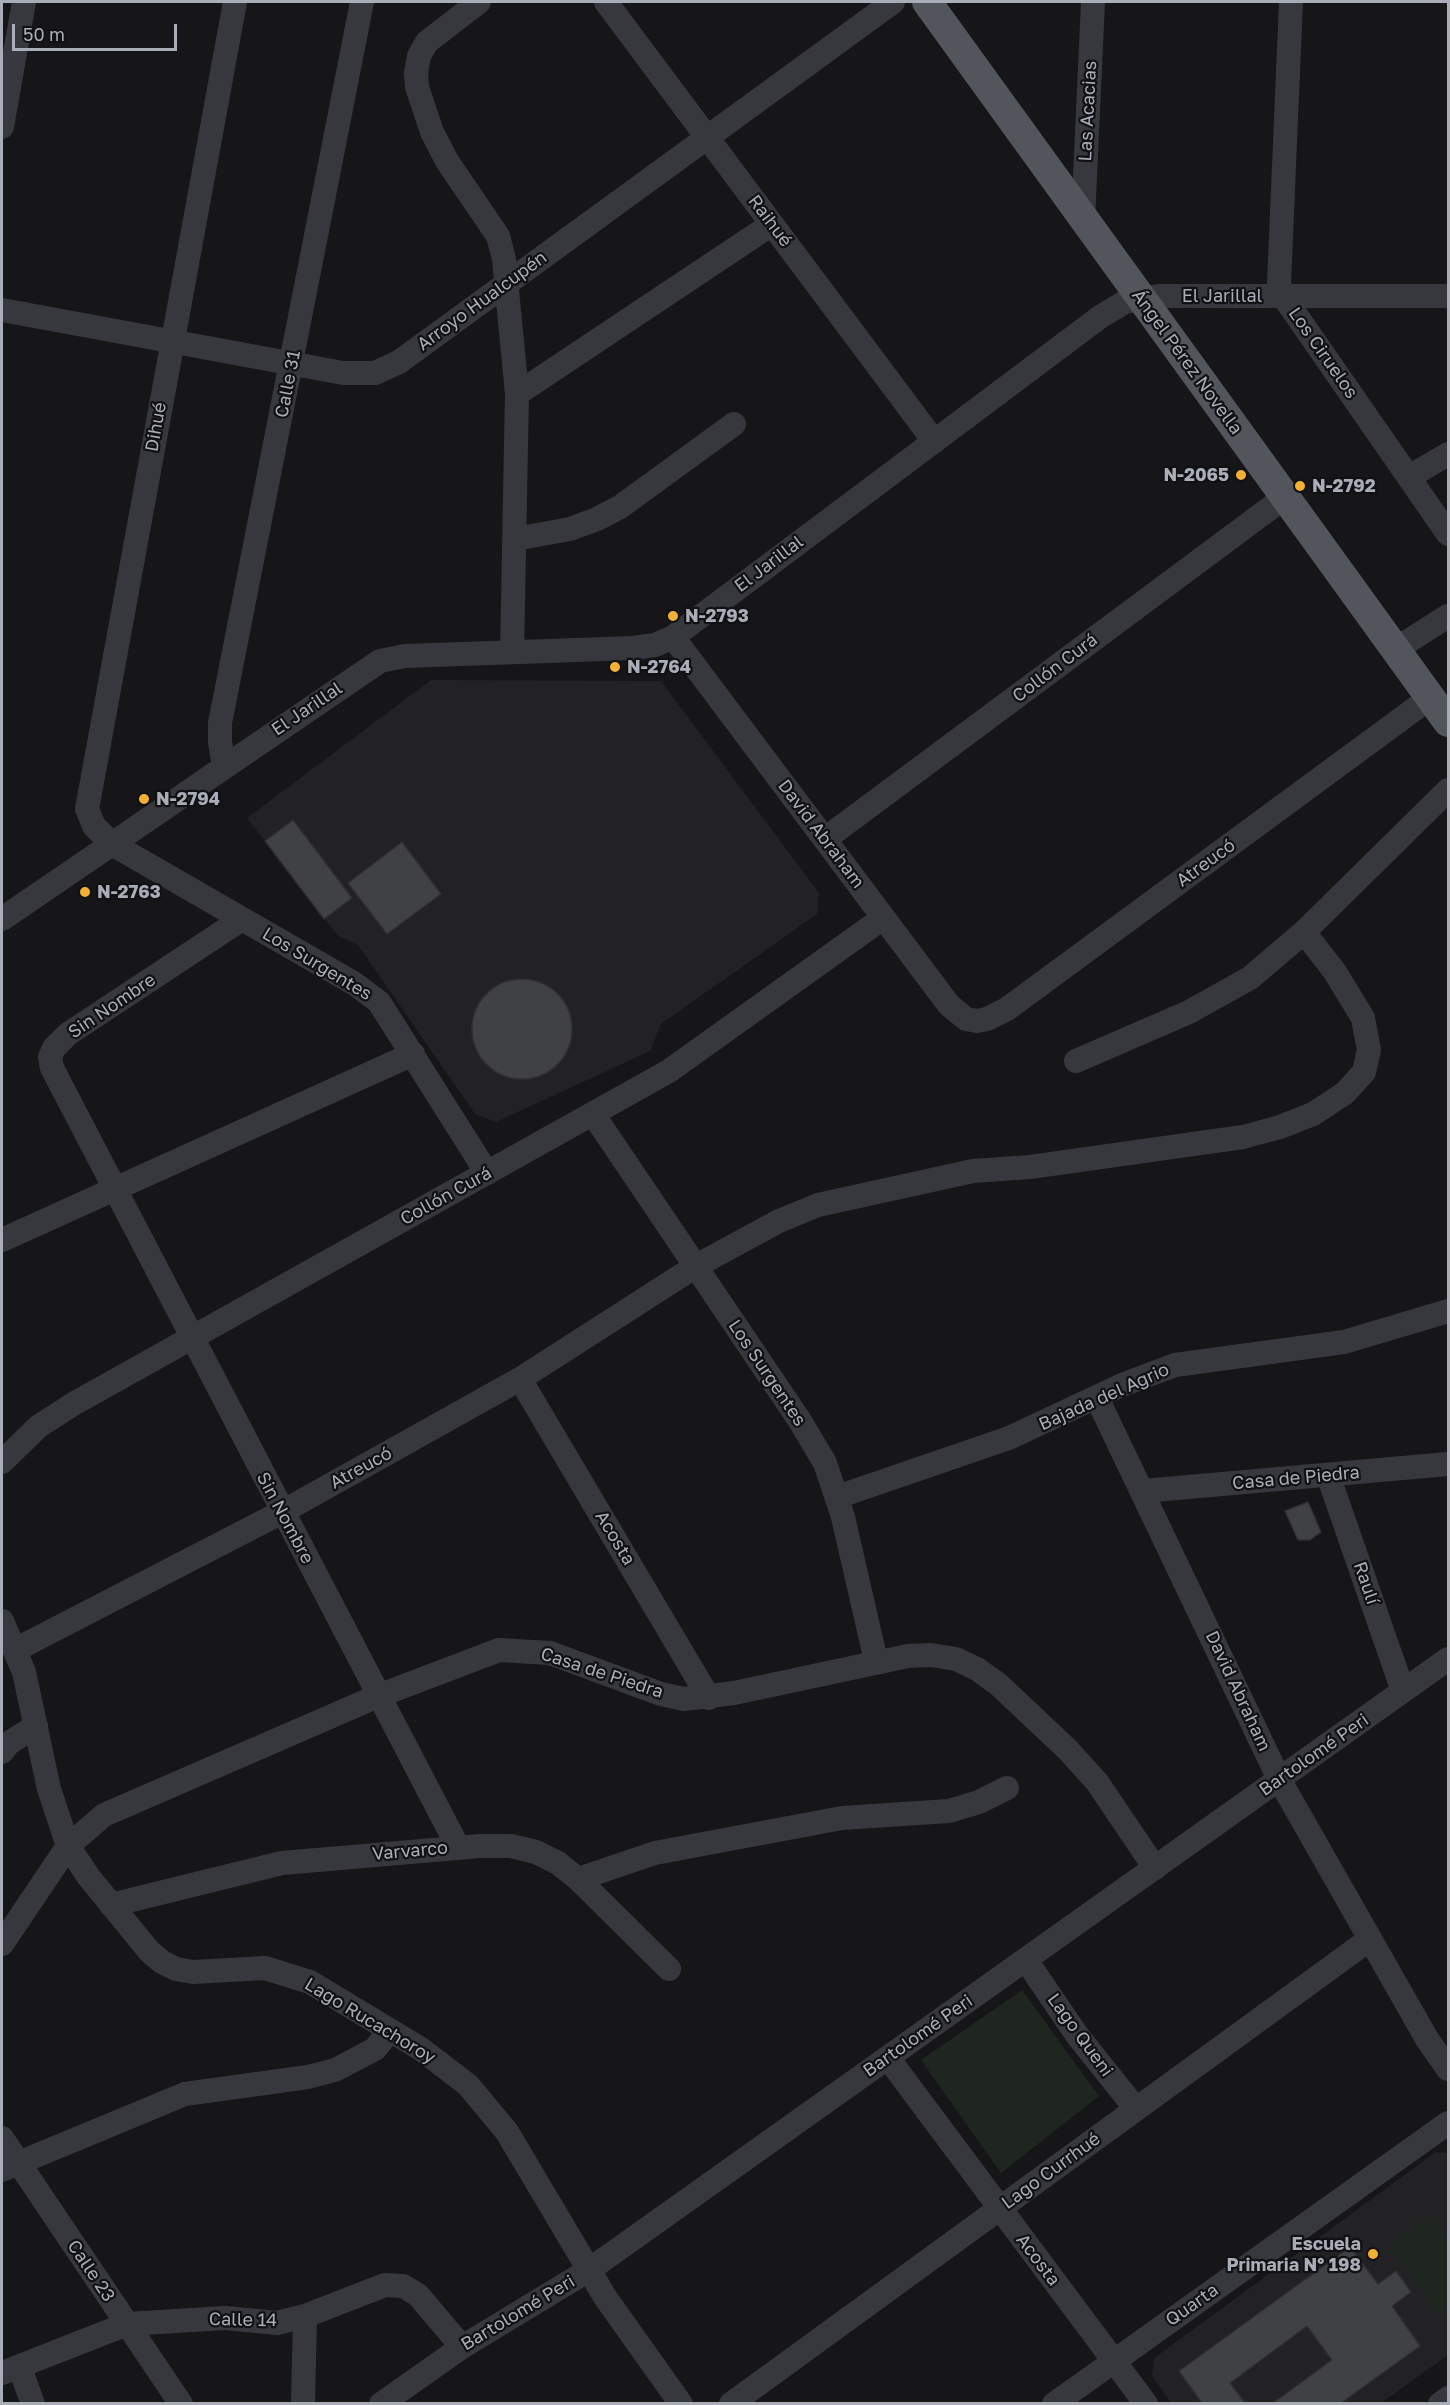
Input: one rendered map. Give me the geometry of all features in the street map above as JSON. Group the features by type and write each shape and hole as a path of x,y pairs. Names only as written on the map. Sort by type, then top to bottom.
{"main road":[{"name":"Ángel Pérez Novella","path":"927,2 1449,722"}],"street":[{"path":"2,127 24,2"},
{"name":"Dihué","path":"112,844 100,834 89,818 87,800 235,2"},
{"name":"Calle 31","path":"224,766 220,723 362,2"},
{"path":"478,2 427,42 419,56 416,72 417,87 432,132 447,161 498,236 504,259 517,394 512,652"},
{"name":"Raihué","path":"606,2 934,441"},
{"name":"Arroyo Hualcupén","path":"2,310 361,375 387,369 893,2"},
{"name":"Las Acacias","path":"1083,220 1093,2"},
{"name":"Los Ciruelos","path":"1291,2 1278,269 1284,296 1449,534"},
{"path":"517,394 772,224"},
{"name":"El Jarillal","path":"2,919 380,661 405,656 633,648 655,645 673,637 1100,317 1125,302 1140,297 1449,296"},
{"path":"515,539 570,529 620,507 734,424"},
{"path":"1409,477 1449,454"},
{"name":"Collón Curá","path":"825,839 1285,497"},
{"path":"1396,649 1449,616"},
{"name":"David Abraham","path":"673,637 956,1012 977,1021"},
{"name":"Atreucó","path":"977,1021 987,1019 1006,1009 1431,697"},
{"path":"1076,1061 1221,997 1275,959 1449,790"},
{"name":"Los Surgentes","path":"112,844 368,993 389,1015 487,1173"},
{"name":"Collón Curá","path":"2,1462 21,1441 56,1415 698,1053 883,918"},
{"name":"Sin Nombre","path":"242,919 68,1034 54,1048 50,1057 51,1068 458,1847"},
{"name":"Atreucó","path":"15,1650 282,1512 520,1379 696,1266 763,1229 818,1205 973,1172 1030,1167 1243,1137 1280,1127 1313,1114 1345,1093 1364,1072 1369,1050 1363,1018 1335,972 1305,932"},
{"path":"2,1240 413,1054"},
{"name":"Los Surgentes","path":"593,1114 825,1462 837,1497 876,1661"},
{"name":"Bajada del Agrio","path":"837,1497 1009,1438 1150,1373 1175,1365 1344,1342 1449,1311"},
{"name":"Acosta","path":"520,1379 709,1698"},
{"name":"David Abraham","path":"1097,1398 1279,1779 1427,2039 1449,2069"},
{"name":"Casa de Piedra","path":"1143,1491 1449,1464"},
{"name":"Raulí","path":"1328,1475 1403,1691"},
{"name":"Lago Rucachoroy","path":"2,1621 24,1672 49,1789 68,1846 111,1905 149,1951 162,1962 176,1969 193,1972 265,1968 287,1973 318,1987 444,2065 489,2107 513,2141 589,2270 627,2329 681,2403"},
{"name":"Casa de Piedra","path":"2,1944 68,1846 91,1823 118,1808 378,1696 499,1650 550,1653 661,1694 684,1699 709,1698 876,1661 920,1655 957,1659 977,1669 998,1684 1097,1782 1155,1868"},
{"name":"Bartolomé Peri","path":"381,2403 462,2347 589,2270 1449,1659"},
{"path":"2,1752 9,1743 36,1726"},
{"path":"578,1879 655,1852 842,1818 949,1811 979,1802 1006,1788"},
{"name":"Varvarco","path":"111,1905 282,1863 458,1847 510,1846 536,1852 558,1863 578,1879 669,1969"},
{"name":"Lago Currhué","path":"731,2403 1370,1939"},
{"name":"Lago Queni","path":"1026,1960 1077,2035 1136,2109"},
{"path":"10,2166 185,2094 308,2077 335,2070 375,2049 390,2030"},
{"name":"Acosta","path":"888,2058 1146,2403"},
{"name":"Quarta","path":"1054,2403 1449,2123"},
{"name":"Calle 23","path":"2,2138 10,2166 127,2324 181,2403"},
{"name":"Calle 14","path":"11,2371 127,2324 225,2318 277,2323 305,2316 385,2285 404,2286 418,2295 462,2347"},
{"path":"303,2403 305,2316"},
{"path":"11,2371 33,2403"},
{"path":"1440,2403 1449,2398"}],"shaded area":[{"path":"431,680 661,681 819,893 817,914 661,1024 650,1051 496,1122 475,1114 358,945 338,936 247,818"},
{"path":"1022,1990 1099,2096 1001,2173 921,2060"},
{"name":"Escuela Primaria N° 198","path":"1436,2152 1448,2153 1448,2355 1381,2403 1171,2403 1152,2376 1154,2358"},
{"path":"1431,2214 1448,2239 1448,2305 1438,2313 1389,2245"}],"building":[{"path":"293,820 352,898 324,919 265,841"},
{"path":"402,842 441,894 387,934 348,883"},
{"path":"522,979 541,983 557,994 568,1010 572,1029 568,1048 557,1064 541,1075 522,1079 503,1075 487,1064 476,1048 472,1029 476,1010 487,994 503,983"},
{"path":"1308,1502 1321,1532 1310,1540 1298,1540 1285,1511"},
{"path":"1350,2247 1378,2284 1396,2271 1411,2292 1392,2306 1420,2346 1341,2403 1273,2403 1332,2360 1307,2326 1230,2383 1245,2403 1202,2403 1179,2371"}],"place":[{"name":"N-2065","path":"1241,475"},
{"name":"N-2792","path":"1300,486"},
{"name":"N-2793","path":"673,616"},
{"name":"N-2764","path":"615,667"},
{"name":"N-2794","path":"144,799"},
{"name":"N-2763","path":"85,892"},
{"name":"Escuela Primaria N° 198","path":"1373,2254"}]}
